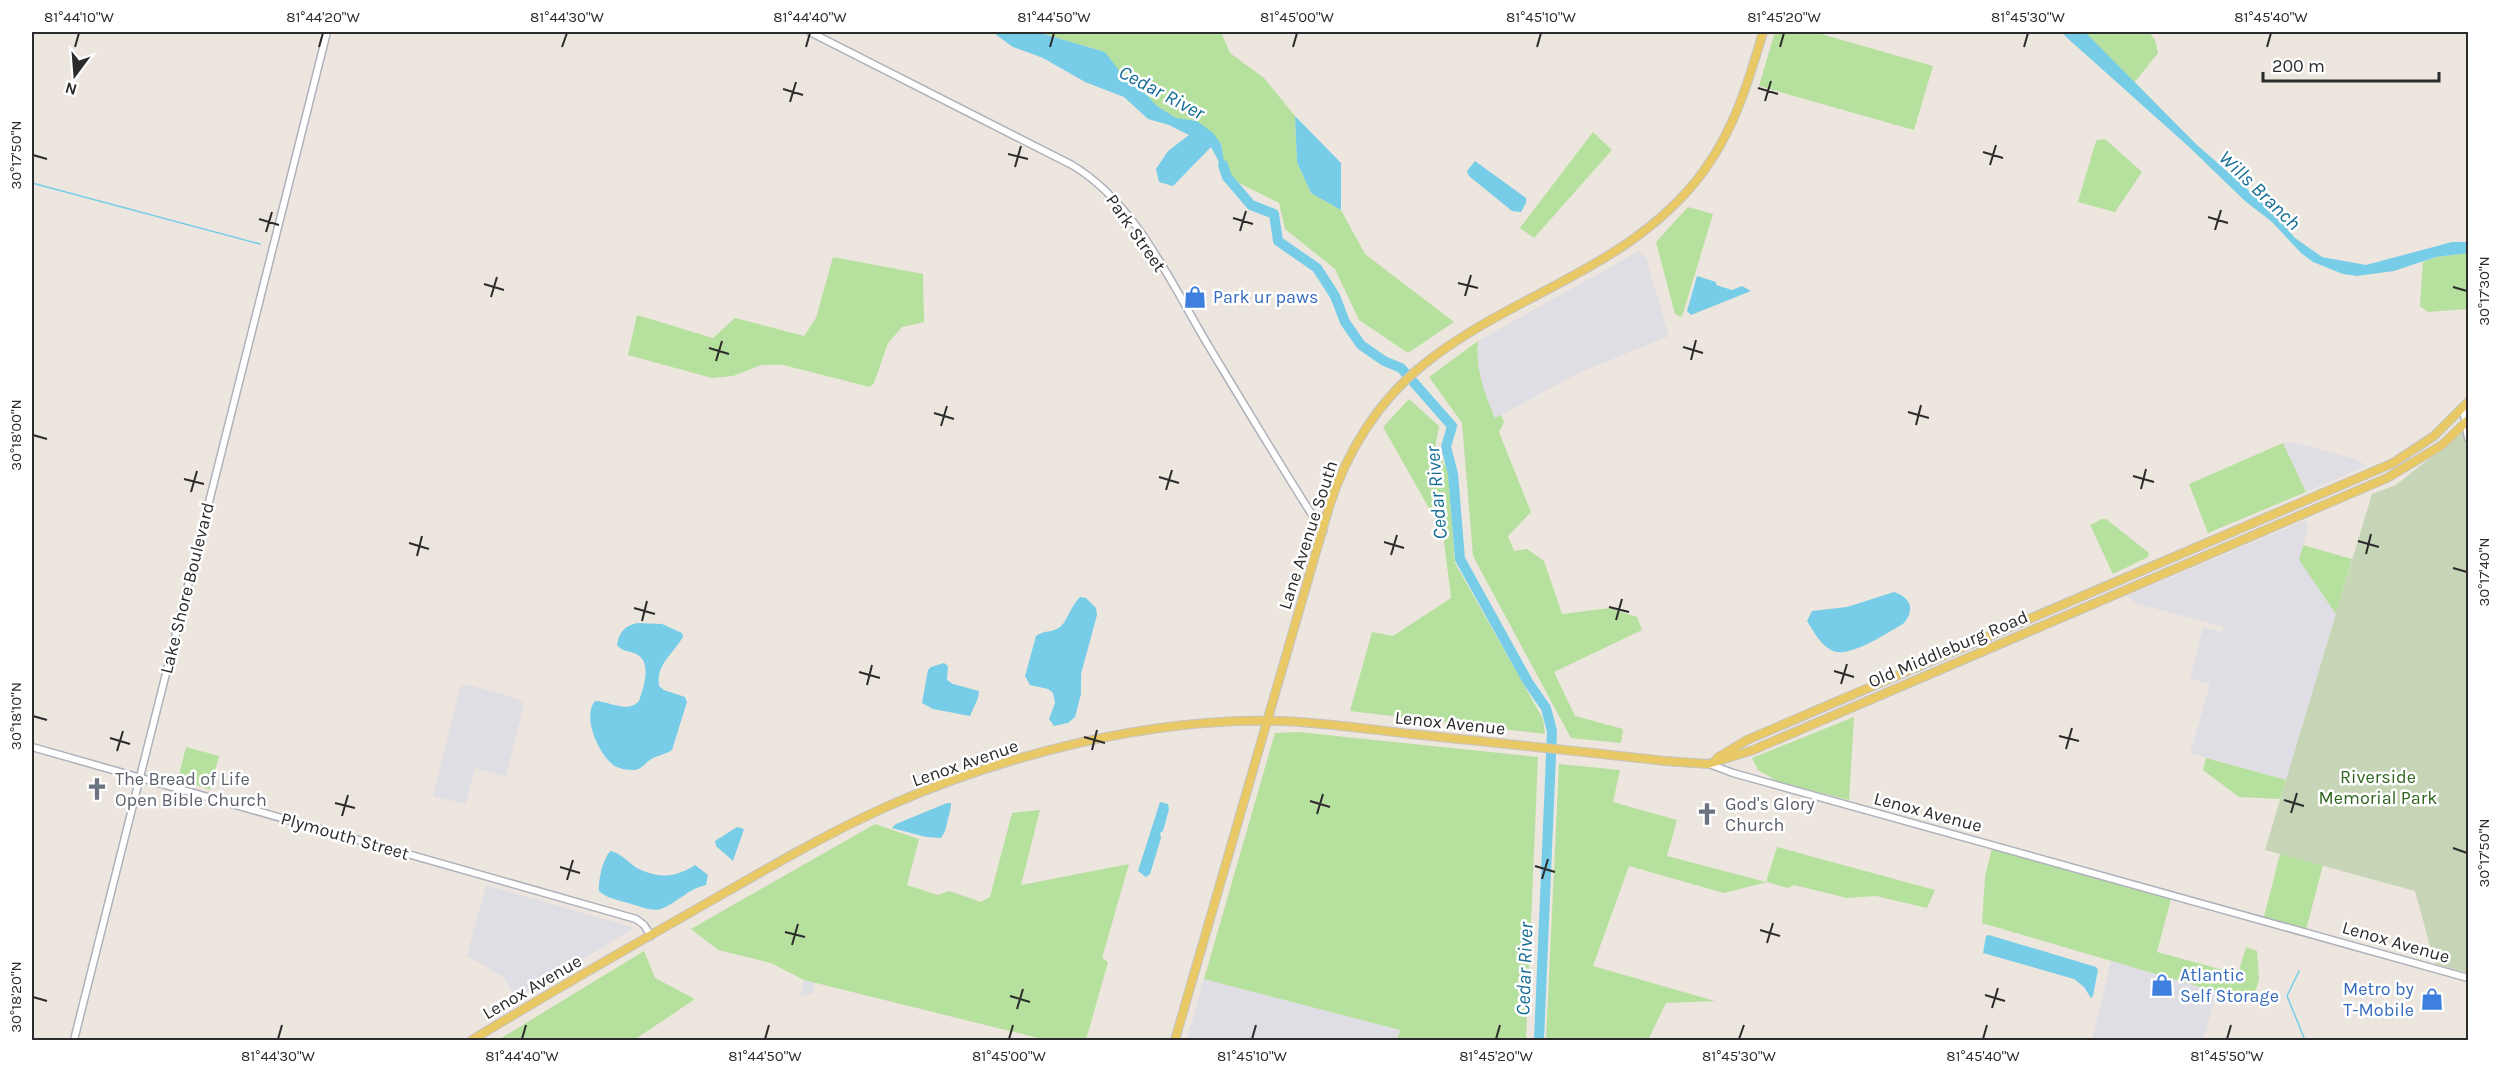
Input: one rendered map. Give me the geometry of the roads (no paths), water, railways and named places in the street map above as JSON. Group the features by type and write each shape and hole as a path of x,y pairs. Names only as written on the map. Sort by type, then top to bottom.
{"main road":[{"name":"Lane Avenue South","path":"1175,1041 1331,501 1349,457 1372,419 1399,386 1422,366 1472,332 1626,246 1680,200 1707,166 1727,134 1742,102 1763,32"},
{"name":"Old Middleburg Road","path":"1708,764 1747,740 2392,463 2434,436 2466,405"},
{"name":"Old Middleburg Road","path":"1708,764 1753,750 2399,473 2442,445 2467,422"},
{"path":"2277,513 2282,523"},
{"path":"1996,633 2001,643"},
{"path":"1905,672 1916,679"},
{"name":"Lenox Avenue","path":"472,1041 651,936 886,807 949,782 1008,763 1101,738 1171,727 1266,721 1708,764"}],"street":[{"name":"Lake Shore Boulevard","path":"74,1041 327,32"},
{"name":"Park Street","path":"810,32 1072,165 1107,191 1128,215 1150,248 1323,532"},
{"path":"2466,405 2469,438"},
{"name":"Plymouth Street","path":"32,747 636,919 644,925 651,936"},
{"name":"Lenox Avenue","path":"1708,764 2469,978"}],"water":[{"path":"981,32 1037,32 1105,52 1127,81 1143,91 1157,106 1176,118 1197,121 1213,133 1221,144 1227,177 1211,147 1173,186 1159,182 1156,169 1168,151 1189,135 1169,125 1148,119 1124,97 1085,82 1043,58 1013,47 995,34"},
{"name":"Wills Branch","path":"2063,32 2085,32 2196,144 2272,211 2295,238 2322,257 2366,265 2452,242 2468,242 2468,253 2436,257 2394,271 2357,276 2343,274 2313,262"},
{"path":"1295,116 1341,163 1341,210 1311,193 1297,162"},
{"path":"1475,161 1526,198 1521,212 1512,211 1469,176 1467,171"},
{"path":"1697,276 1732,290 1742,286 1751,291 1691,315 1687,311"},
{"path":"1894,592 1905,598 1910,605 1907,619 1903,624 1857,649 1838,652 1831,650 1820,641 1807,621 1812,611 1847,607"},
{"path":"1080,597 1086,598 1096,608 1097,615 1081,674 1081,694 1075,717 1068,723 1054,726 1049,719 1055,703 1053,693 1048,689 1030,685 1025,676 1036,636 1060,627"},
{"path":"637,623 662,624 682,633 683,637 660,671 659,686 685,697 687,702 672,750 632,770 617,767 607,759 593,734 590,716 595,701 624,707 634,705 639,701 645,677 645,664 638,655 617,645 623,631"},
{"path":"944,663 948,666 947,680 953,684 979,691 970,716 933,709 922,703 928,670"},
{"path":"1160,802 1168,804 1169,809 1163,831 1160,833 1161,838 1150,874 1146,877 1138,871"},
{"path":"951,803 951,807 941,838 926,837 892,828 896,824"},
{"path":"737,827 744,829 733,861 716,846 715,841"},
{"path":"611,851 619,854 639,869 654,874 675,874 695,865 708,875 706,885 694,889 657,910 611,898 599,891 599,887 603,864"},
{"path":"1986,936 2096,967 2098,970 2093,996 2091,998 2084,987 2074,979 1983,953"}],"waterway":[{"name":"Cedar River","path":"1223,165 1227,177 1251,205 1274,214 1278,241 1317,268 1335,296 1345,322 1361,345 1384,361 1401,368 1452,426 1446,447 1453,474 1460,559 1528,682 1546,708 1552,731 1539,1040"},
{"path":"32,183 260,244"},
{"path":"2299,971 2287,996 2305,1040"}],"place":[{"name":"Park ur paws","path":"1195,297"},
{"name":"The Bread of Life Open Bible Church","path":"97,789"},
{"name":"God's Glory Church","path":"1707,814"},
{"name":"Atlantic Self Storage","path":"2162,985"},
{"name":"Metro by T-Mobile","path":"2432,999"}],"park label":[{"name":"Riverside Memorial Park","path":"2378,787"}]}
